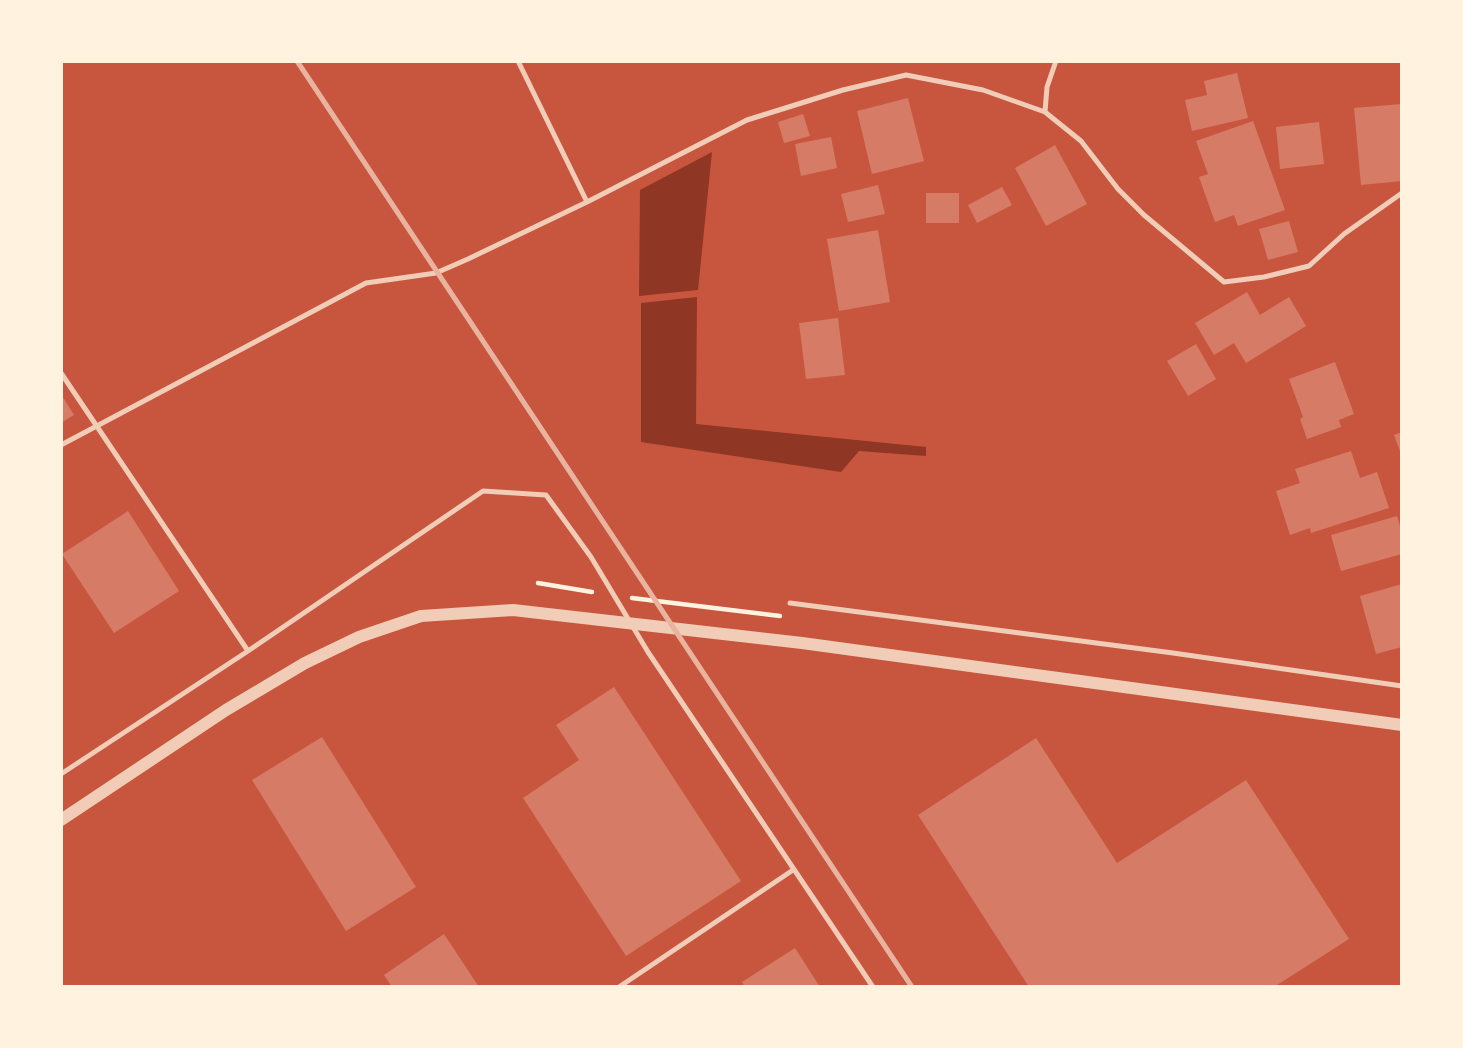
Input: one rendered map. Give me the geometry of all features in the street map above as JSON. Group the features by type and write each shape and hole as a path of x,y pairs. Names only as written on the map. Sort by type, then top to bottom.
{"street":[{"path":"61,820 226,710 305,663 359,638 421,616 513,610 802,643 1402,725"}],"lane":[{"path":"518,61 587,202"},
{"path":"1045,112 1047,87 1056,61"},
{"path":"61,445 366,282 436,272 480,254 587,202 747,120 843,90 906,75 983,90 1045,112 1081,141 1118,189 1144,215 1224,282 1309,267 1345,234 1402,193"},
{"path":"61,373 248,651"},
{"path":"61,774 483,491 547,495 590,557 648,652 873,987"},
{"path":"790,603 1402,686"},
{"path":"619,987 793,870"}],"path":[{"path":"538,583 603,594"},
{"path":"630,597 789,617"}],"shaded area":[{"path":"712,152 698,290 639,296 640,190"},
{"path":"697,297 696,424 926,447 926,456 859,451 841,472 641,442 641,303"}],"building":[{"path":"1237,73 1248,118 1192,131 1185,100 1207,95 1204,81"},
{"path":"908,98 924,161 872,174 857,111"},
{"path":"1402,104 1402,181 1361,185 1354,108"},
{"path":"803,114 810,136 784,143 778,122"},
{"path":"1253,121 1285,210 1238,226 1234,215 1215,222 1199,177 1208,174 1196,141"},
{"path":"1319,122 1324,164 1280,169 1276,127"},
{"path":"831,137 837,168 801,176 795,144"},
{"path":"1055,145 1087,204 1046,226 1015,168"},
{"path":"878,185 885,214 848,222 841,194"},
{"path":"1002,187 1012,205 977,223 968,205"},
{"path":"926,193 959,193 959,223 926,223"},
{"path":"1289,221 1298,252 1268,260 1259,229"},
{"path":"878,230 890,302 839,311 827,239"},
{"path":"1247,292 1260,315 1289,297 1306,326 1246,363 1234,343 1214,355 1195,323"},
{"path":"838,318 845,375 806,379 799,323"},
{"path":"1196,344 1216,379 1188,396 1167,361"},
{"path":"1335,362 1354,414 1339,420 1341,427 1307,439 1300,419 1303,417 1289,379"},
{"path":"61,394 74,415 61,423"},
{"path":"1402,432 1402,454 1401,454 1394,435"},
{"path":"1351,451 1360,478 1377,472 1389,508 1311,533 1310,528 1290,535 1276,491 1300,483 1295,469"},
{"path":"128,511 179,591 114,633 62,554"},
{"path":"1397,516 1402,533 1402,554 1341,571 1331,535"},
{"path":"1402,584 1402,647 1376,654 1360,596"},
{"path":"614,687 741,881 626,956 523,798 579,760 556,725"},
{"path":"322,737 416,887 346,931 252,780"},
{"path":"1036,738 1117,863 1246,780 1349,939 1274,987 1029,987 918,815"},
{"path":"444,934 479,987 392,987 384,975"},
{"path":"795,948 820,987 745,987 742,982"}],"railway":[{"path":"297,61 912,987"}]}
